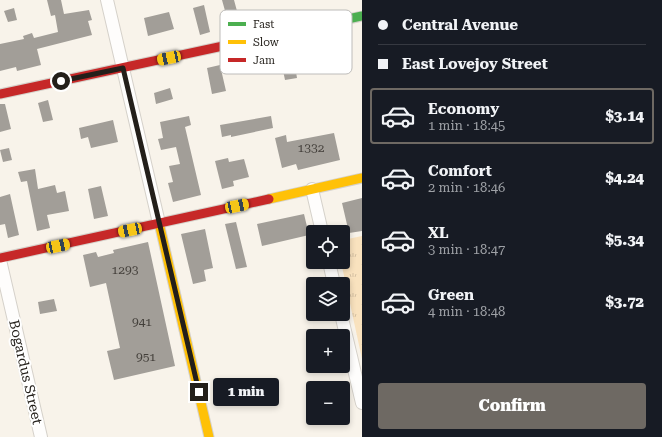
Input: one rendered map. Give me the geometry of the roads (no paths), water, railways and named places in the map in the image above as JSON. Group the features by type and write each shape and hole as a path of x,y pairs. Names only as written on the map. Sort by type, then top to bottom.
{"street":[{"path":"108,0 209,437"},
{"path":"352,18 362,16"},
{"path":"0,94 220,47"},
{"path":"0,259 362,178"},
{"path":"312,189 320,225"},
{"name":"Bogardus Street","path":"0,259 41,437"},
{"path":"343,321 362,403"}]}
